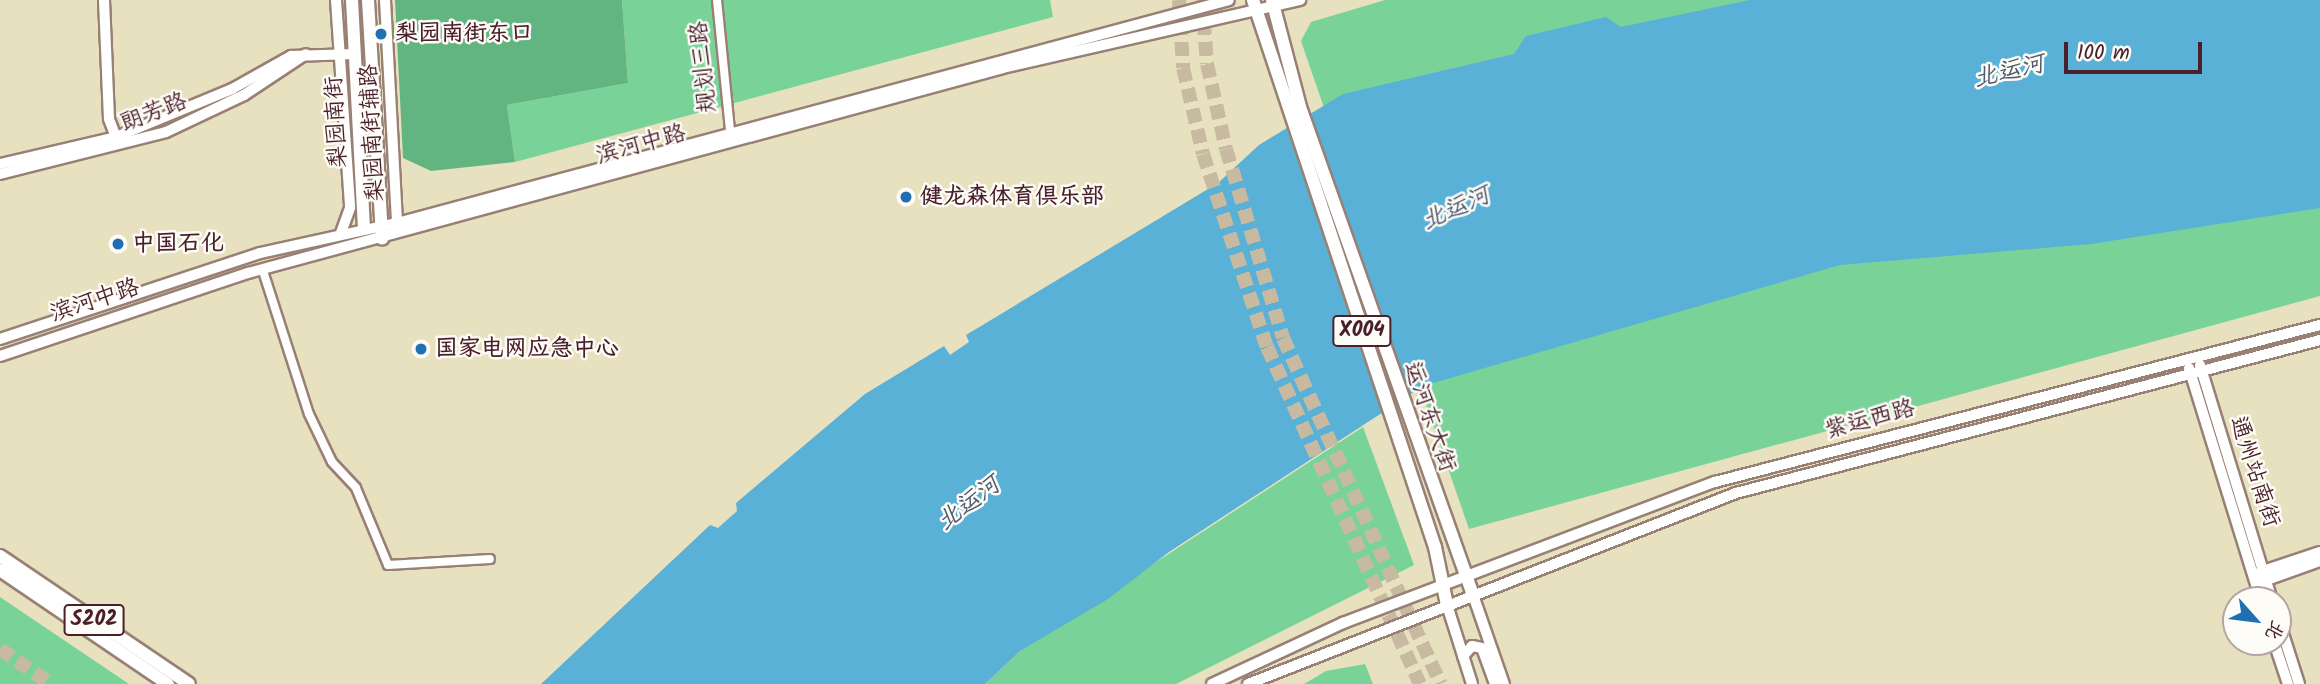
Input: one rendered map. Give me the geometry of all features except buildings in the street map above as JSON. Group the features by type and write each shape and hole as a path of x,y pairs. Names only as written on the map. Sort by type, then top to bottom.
{"main road":[{"name":"梨园南街","path":"352,0 365,236"},
{"name":"梨园南街","path":"368,0 381,233"},
{"name":"滨河中路","path":"381,233 397,223 730,130 1229,0"},
{"name":"滨河中路","path":"0,356 365,236 1003,68 1254,6 1300,0"},
{"name":"运河东大街","path":"1272,4 1300,107 1449,540 1473,595 1504,684"},
{"name":"运河东大街","path":"1254,6 1435,547 1441,587 1472,684"},
{"name":"滨河中路","path":"0,340 158,283 341,233 365,236"},
{"name":"紫运西路","path":"1212,684 1343,623 1715,482 2320,325"},
{"name":"紫运西路","path":"1248,684 1736,493 2320,340"},
{"name":"通州站南街","path":"2193,357 2260,586"},
{"path":"2259,577 2320,552"},
{"name":"S202","path":"0,556 189,684"},
{"path":"2259,577 2320,561"},
{"name":"S202","path":"0,570 168,684"},
{"name":"通州站南街","path":"2259,577 2264,586"},
{"path":"1463,656 1472,646 1482,648 1495,684"},
{"path":"2279,656 2288,684"},
{"path":"2290,656 2299,684"}],"street":[{"path":"104,0 109,119 118,142"},
{"name":"梨园南街辅路","path":"336,0 350,208 341,233"},
{"name":"梨园南街辅路","path":"385,0 397,223"},
{"name":"规划三路","path":"717,0 730,130"},
{"name":"朗芳路","path":"0,174 118,142 244,95 307,53 355,54"},
{"name":"朗芳路","path":"0,163 118,142"},
{"path":"263,271 309,414 332,462 356,488 388,565 490,559"}],"green space":[{"path":"395,0 622,0 628,83 507,105 515,162 431,171 403,158"},
{"path":"622,0 1050,0 1053,17 515,162 507,105 628,83"},
{"path":"1385,0 2320,0 2320,296 1469,529 1301,41 1311,22"},
{"path":"1363,427 1414,565 1176,684 985,684 1020,651"},
{"path":"0,597 129,684 0,684"},
{"path":"1365,664 1373,684 1304,684 1326,671"}],"water":[{"name":"北运河","path":"1750,0 2320,0 2320,208 2091,244 1840,265 1423,386 1169,552 1108,599 1020,651 985,684 541,684 710,525 718,528 737,511 736,503 865,394 944,346 950,355 969,342 966,335 1218,183 1259,145 1343,94 1514,54 1526,36 1606,17 1621,27"}],"tunnel":[{"path":"1179,0 1183,68 1203,154 1267,347 1420,684"},
{"path":"1202,0 1207,64 1226,149 1283,338 1441,684"},
{"path":"0,649 51,684"}],"place":[{"name":"梨园南街东口","path":"381,34"},
{"name":"健龙森体育俱乐部","path":"906,197"},
{"name":"中国石化","path":"118,244"},
{"name":"国家电网应急中心","path":"421,349"}]}
